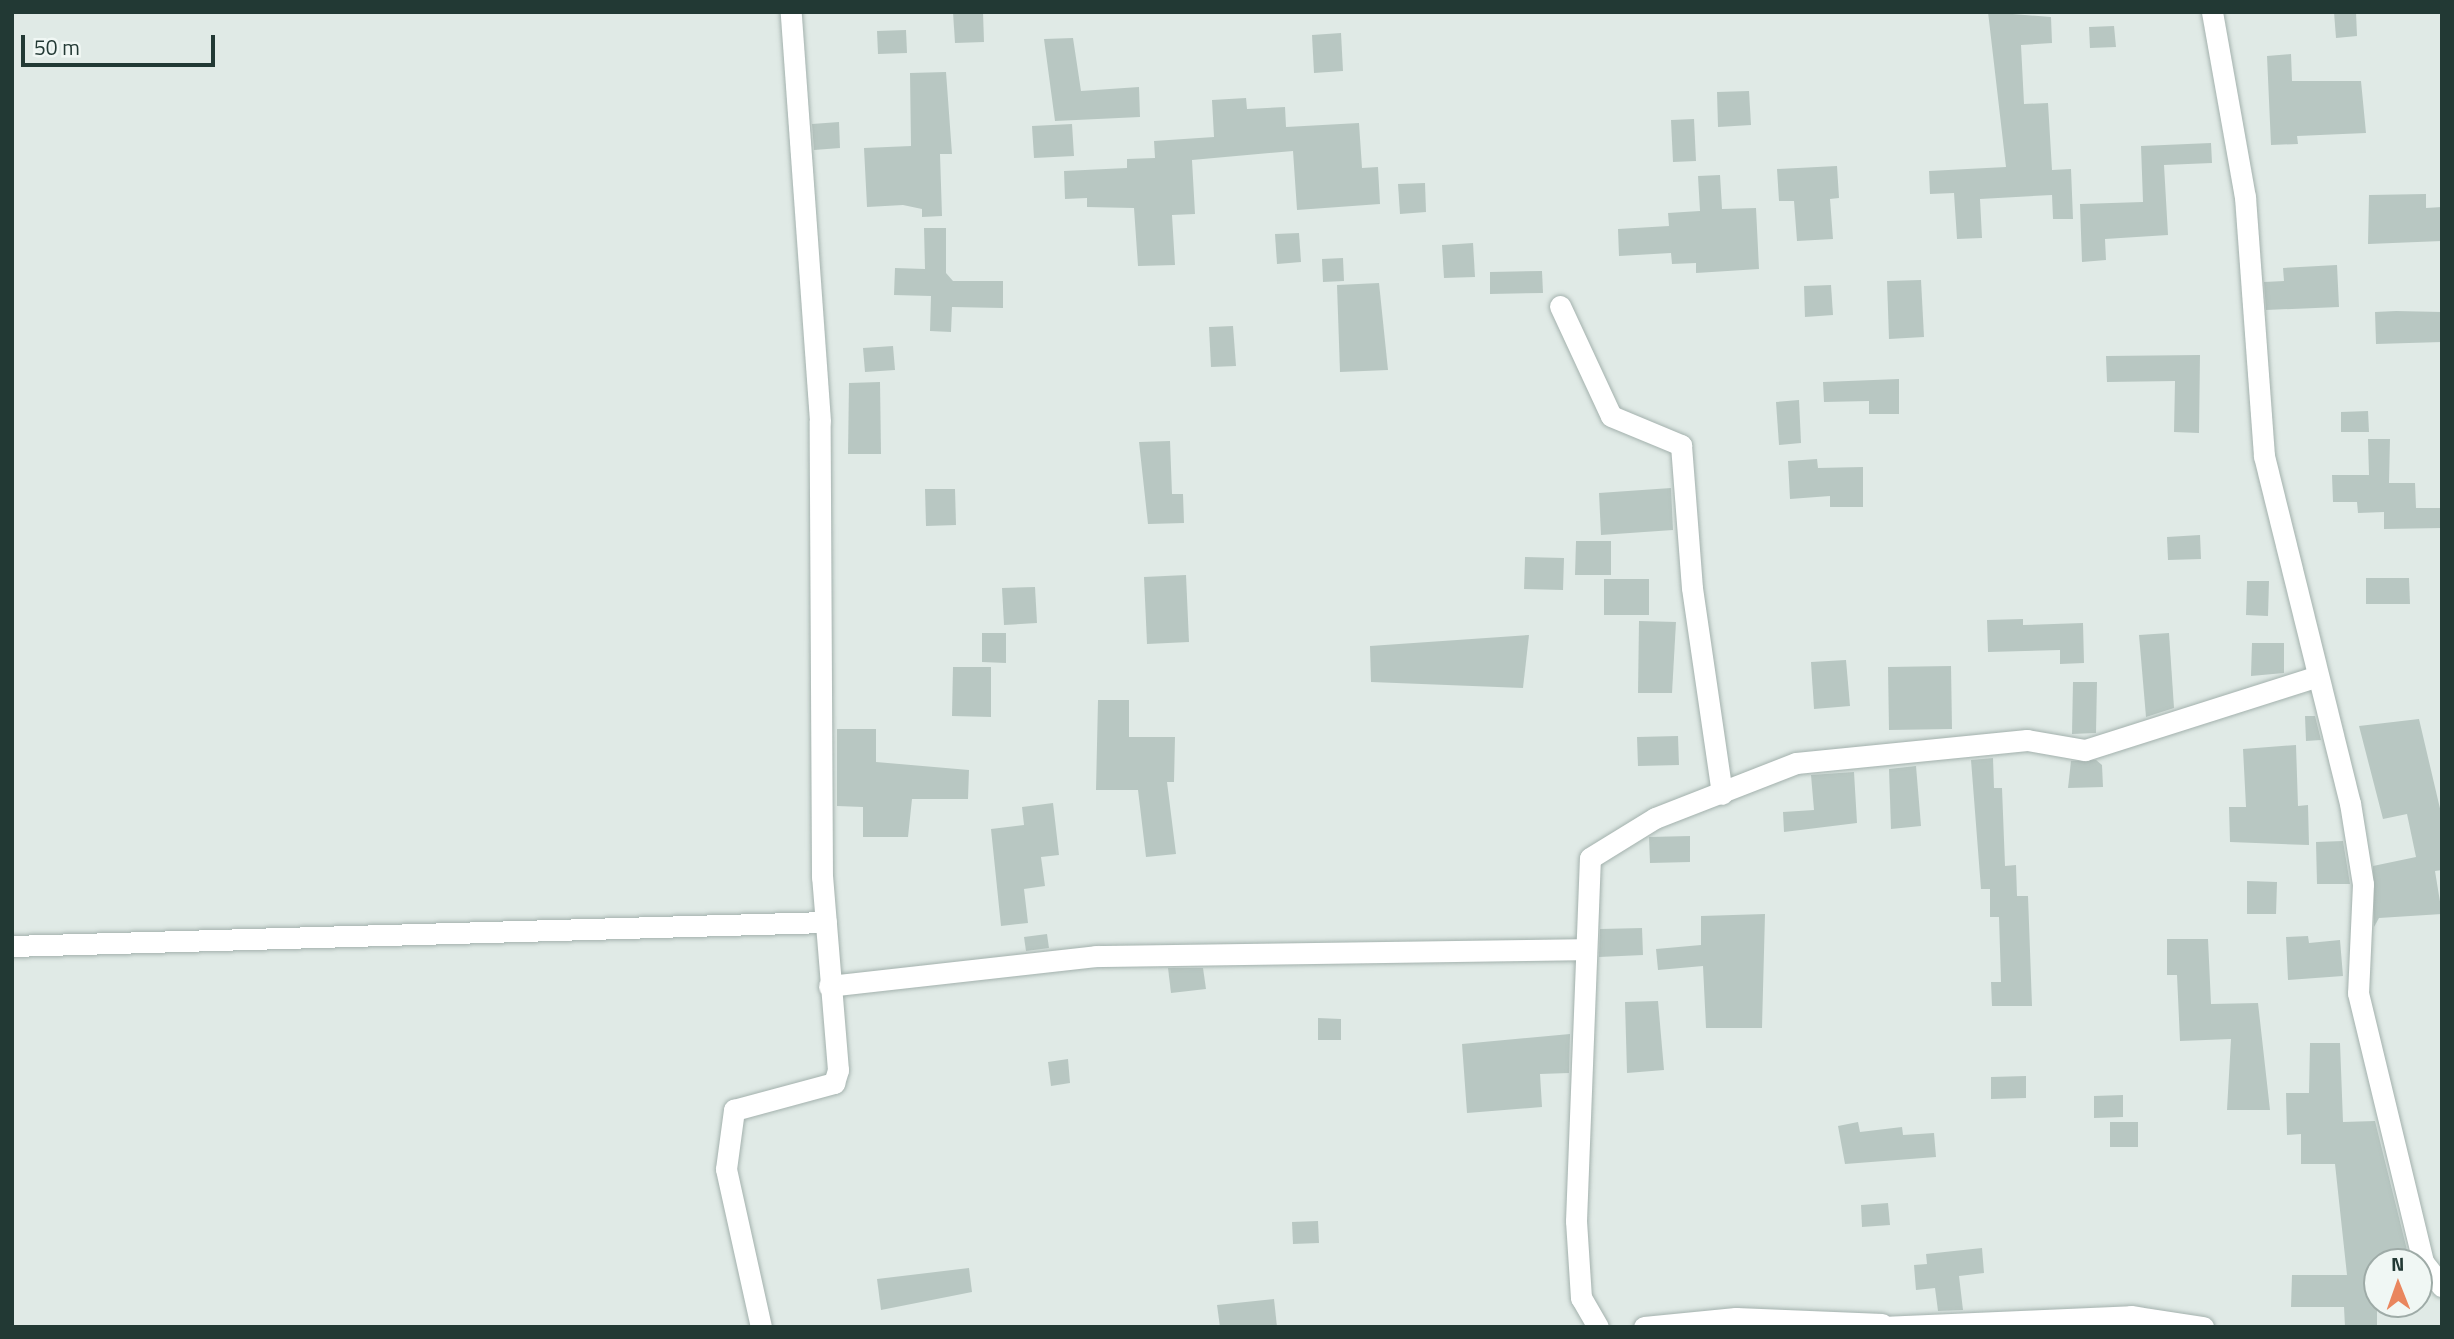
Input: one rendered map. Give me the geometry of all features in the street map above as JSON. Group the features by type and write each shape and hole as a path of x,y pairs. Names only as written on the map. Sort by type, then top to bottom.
{"street":[{"path":"761,1327 726,1170 728,1136 734,1110 834,1083 826,922 820,421 791,12"},
{"path":"2212,12 2245,197 2264,456 2318,676 2363,884 2358,993 2423,1262 2442,1286"},
{"path":"1560,306 1611,416 1681,445 1692,588 1722,793"},
{"path":"1598,1327 1581,1298 1576,1221 1590,858 1655,818 1796,763 2027,740 2085,750 2318,676"},
{"path":"12,946 826,922"},
{"path":"829,986 1096,956 1586,949"},
{"path":"1644,1327 1736,1318 1882,1326 2131,1316 2203,1327"}],"building":[{"path":"953,12 983,12 984,42 955,43"},
{"path":"1988,12 2051,17 2052,43 2021,45 2024,104 2048,103 2052,170 2071,169 2073,219 2053,219 2052,195 1980,199 1982,238 1957,239 1954,193 1930,194 1929,171 2006,167"},
{"path":"2334,12 2356,12 2357,36 2336,38"},
{"path":"2114,26 2116,47 2090,48 2089,27"},
{"path":"906,30 907,53 878,54 877,31"},
{"path":"1341,33 1343,71 1314,73 1312,35"},
{"path":"1073,38 1081,91 1139,87 1140,117 1055,121 1044,39"},
{"path":"2291,54 2292,81 2361,81 2366,133 2297,136 2298,144 2271,145 2267,56"},
{"path":"946,72 952,154 940,154 942,216 922,217 922,209 903,205 867,207 864,148 911,146 910,73"},
{"path":"1749,91 1751,125 1718,127 1717,92"},
{"path":"1246,98 1247,109 1285,107 1286,127 1359,123 1362,168 1378,167 1380,204 1297,210 1293,151 1192,160 1195,214 1172,215 1175,265 1138,266 1134,208 1087,207 1087,198 1065,199 1064,171 1127,168 1127,159 1155,158 1154,141 1214,137 1212,100"},
{"path":"1694,119 1696,161 1673,162 1671,120"},
{"path":"839,122 840,148 814,150 812,124"},
{"path":"1072,124 1074,156 1034,158 1032,126"},
{"path":"2211,143 2212,163 2164,165 2168,235 2105,239 2106,260 2082,262 2080,204 2143,202 2141,146"},
{"path":"1837,166 1839,198 1830,199 1833,239 1797,241 1794,201 1779,201 1777,169"},
{"path":"1720,175 1722,209 1756,208 1759,269 1696,273 1696,263 1672,264 1671,253 1619,256 1618,229 1669,226 1668,213 1700,211 1698,176"},
{"path":"1425,183 1426,212 1400,214 1398,184"},
{"path":"2426,194 2426,208 2442,207 2442,241 2368,244 2369,195"},
{"path":"924,228 946,228 946,273 953,281 1003,281 1003,308 952,307 951,332 930,331 931,296 894,295 895,268 925,269"},
{"path":"1299,233 1301,262 1277,264 1275,234"},
{"path":"1473,243 1475,277 1444,278 1442,245"},
{"path":"1343,258 1344,281 1323,282 1322,259"},
{"path":"2337,265 2339,307 2266,310 2264,282 2284,281 2283,268"},
{"path":"1542,271 1543,293 1490,294 1490,272"},
{"path":"1921,280 1924,337 1889,339 1887,281"},
{"path":"1379,283 1388,370 1340,372 1337,285"},
{"path":"1831,285 1833,315 1805,317 1804,286"},
{"path":"2375,312 2442,312 2442,342 2376,344"},
{"path":"1233,326 1236,366 1211,367 1209,327"},
{"path":"893,346 895,370 865,372 863,348"},
{"path":"2200,355 2199,433 2174,432 2175,381 2107,382 2106,356"},
{"path":"1899,379 1899,414 1869,414 1869,401 1824,402 1823,382"},
{"path":"880,382 881,454 848,454 849,383"},
{"path":"1799,400 1801,443 1779,445 1776,402"},
{"path":"2368,411 2369,432 2341,432 2341,412"},
{"path":"2368,439 2390,439 2389,483 2415,483 2416,508 2442,508 2442,528 2384,529 2384,512 2358,513 2357,502 2333,502 2332,475 2369,475"},
{"path":"1170,441 1172,494 1183,494 1184,523 1148,524 1139,442"},
{"path":"1817,459 1818,468 1863,467 1863,507 1830,507 1830,496 1790,499 1788,461"},
{"path":"1671,488 1673,530 1601,535 1599,493"},
{"path":"925,489 955,489 956,525 926,526"},
{"path":"2200,535 2201,559 2168,560 2167,537"},
{"path":"1576,541 1611,541 1611,575 1575,575"},
{"path":"1525,557 1564,558 1563,590 1524,589"},
{"path":"1186,575 1189,642 1147,644 1144,577"},
{"path":"2366,578 2409,578 2410,604 2366,604"},
{"path":"1604,579 1649,579 1649,615 1604,615"},
{"path":"2247,581 2269,581 2268,616 2246,615"},
{"path":"1035,587 1037,623 1004,625 1002,588"},
{"path":"2023,619 2023,625 2083,623 2084,663 2060,664 2060,650 1988,652 1987,620"},
{"path":"1639,621 1676,622 1672,693 1638,693"},
{"path":"982,633 1006,633 1006,663 982,662"},
{"path":"2169,633 2174,708 2146,717 2139,635"},
{"path":"1529,635 1523,688 1371,682 1370,646"},
{"path":"2252,643 2284,643 2284,673 2251,676"},
{"path":"1846,660 1850,706 1814,709 1811,662"},
{"path":"1951,666 1952,729 1889,730 1888,667"},
{"path":"953,667 991,667 991,717 952,716"},
{"path":"2073,682 2097,682 2096,733 2072,734"},
{"path":"1098,700 1129,700 1129,737 1175,737 1174,782 1167,782 1176,854 1146,857 1138,790 1096,790"},
{"path":"2305,716 2315,716 2321,740 2306,741"},
{"path":"2419,719 2442,817 2442,870 2435,871 2442,914 2379,918 2374,927 2373,866 2416,857 2407,814 2383,819 2359,726"},
{"path":"837,729 876,729 876,762 969,770 968,799 912,799 908,837 863,837 863,807 837,806"},
{"path":"1678,736 1679,765 1638,766 1637,737"},
{"path":"2296,745 2298,806 2308,805 2309,845 2230,842 2229,807 2246,807 2243,749"},
{"path":"1993,758 1994,788 2002,788 2005,866 2016,865 2017,896 2028,896 2032,1006 1992,1006 1991,982 2001,982 1999,917 1990,917 1990,889 1981,889 1971,760"},
{"path":"2096,760 2102,765 2103,787 2068,788 2071,761"},
{"path":"1916,766 1921,826 1891,829 1889,769"},
{"path":"1854,772 1857,823 1784,832 1783,812 1814,810 1811,775"},
{"path":"1053,803 1059,855 1041,857 1045,886 1024,889 1028,923 1001,926 991,829 1024,825 1022,807"},
{"path":"1690,836 1690,862 1650,863 1649,837"},
{"path":"2343,841 2350,884 2317,884 2316,842"},
{"path":"2247,881 2277,882 2276,914 2247,914"},
{"path":"1765,914 1762,1028 1706,1028 1703,966 1658,970 1656,949 1701,945 1701,916"},
{"path":"1642,928 1643,955 1599,957 1600,929"},
{"path":"1047,934 1049,948 1026,951 1024,937"},
{"path":"2308,936 2309,943 2340,940 2343,976 2288,980 2286,937"},
{"path":"2167,939 2208,939 2211,1004 2258,1003 2270,1110 2227,1110 2231,1039 2180,1041 2177,975 2167,975"},
{"path":"1168,968 1203,968 1206,989 1171,993"},
{"path":"1658,1001 1664,1070 1627,1073 1625,1002"},
{"path":"1318,1018 1341,1019 1341,1040 1318,1040"},
{"path":"1570,1034 1569,1073 1540,1074 1542,1107 1467,1113 1462,1044"},
{"path":"2310,1043 2340,1043 2343,1122 2375,1121 2407,1248 2363,1248 2363,1318 2377,1318 2377,1327 2345,1327 2344,1307 2291,1307 2292,1275 2347,1275 2335,1164 2301,1164 2301,1134 2287,1135 2286,1093 2309,1093"},
{"path":"1068,1059 1070,1083 1051,1086 1048,1062"},
{"path":"2026,1076 2026,1098 1991,1099 1991,1077"},
{"path":"2123,1095 2123,1117 2094,1118 2094,1096"},
{"path":"1858,1122 1860,1132 1902,1127 1903,1135 1934,1133 1936,1157 1845,1164 1838,1126"},
{"path":"2110,1122 2138,1122 2138,1147 2110,1147"},
{"path":"1888,1203 1890,1225 1862,1227 1861,1205"},
{"path":"1318,1221 1319,1243 1293,1244 1292,1222"},
{"path":"1982,1248 1984,1273 1959,1276 1963,1310 1938,1311 1935,1288 1916,1290 1914,1265 1927,1264 1926,1254"},
{"path":"969,1268 972,1292 881,1310 877,1279"},
{"path":"1274,1299 1277,1327 1220,1327 1217,1305"}]}
